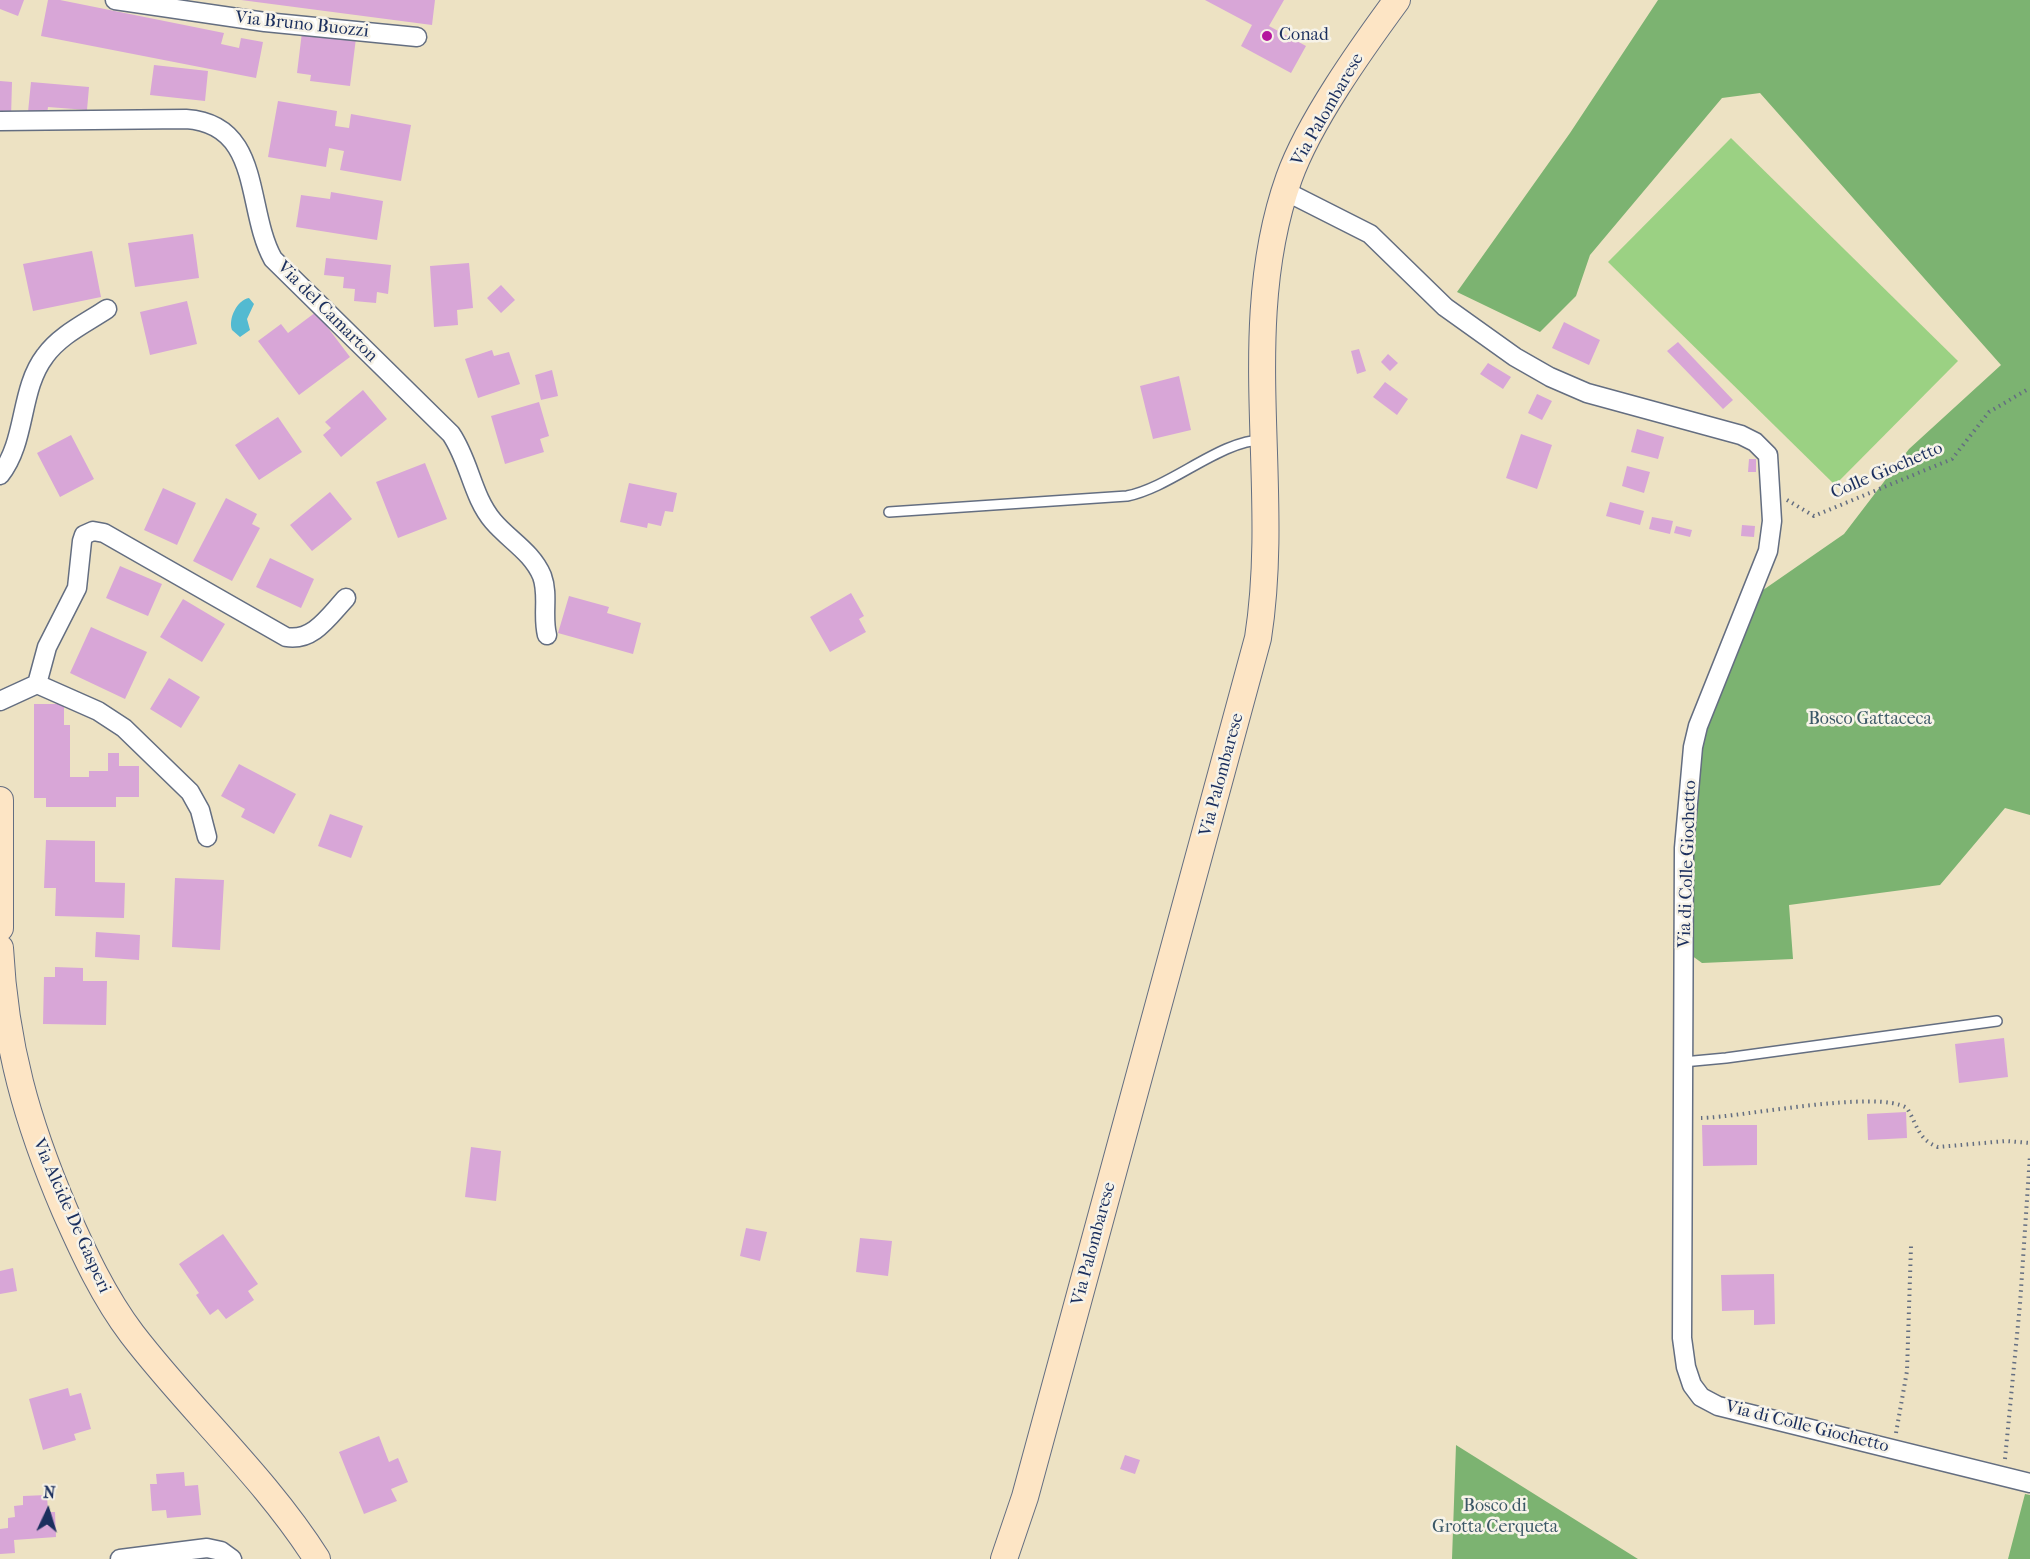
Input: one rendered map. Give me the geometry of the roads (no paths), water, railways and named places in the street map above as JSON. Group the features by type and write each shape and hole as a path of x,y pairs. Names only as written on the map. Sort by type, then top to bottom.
{"main road":[{"name":"Via Palombarese","path":"1004,1559 1028,1486 1258,638 1266,564 1262,346 1264,288 1271,245 1285,191 1311,131 1397,0"},
{"path":"0,800 0,928"},
{"name":"Via Alcide De Gasperi","path":"0,948 6,1018 28,1116 68,1219 100,1284 133,1335 280,1508 317,1559"}],"street":[{"name":"Via Bruno Buozzi","path":"115,0 265,22 417,37"},
{"name":"Via del Camarton","path":"0,121 186,118 211,123 224,131 234,141 244,160 259,226 273,259 451,434 465,460 485,510 535,564 544,583 543,617 547,635"},
{"name":"Via di Colle Giochetto","path":"1285,191 1370,234 1445,307 1515,357 1550,377 1587,393 1741,435 1755,442 1769,458 1770,541 1765,562 1729,645 1701,718 1693,747 1684,848 1686,1014 1682,1119 1683,1348 1689,1377 1696,1392 1706,1401 1725,1408 2030,1483"},
{"path":"0,475 12,455 40,363 56,343 107,309"},
{"path":"37,684 47,647 77,588 82,541 84,536 93,531 104,533 286,638 297,639 309,635 346,598"},
{"path":"0,701 37,684 98,711 124,728 190,792 200,810 207,837"},
{"path":"120,1559 207,1548 221,1551 232,1559"}],"lane":[{"path":"888,512 1134,494 1158,486 1239,444 1265,440"},
{"path":"1683,1062 1738,1057 1997,1021"}],"water":[{"path":"249,298 254,304 247,319 250,330 240,337 232,330 231,321 237,306"}],"place":[{"name":"Conad","path":"1267,36"}],"park label":[{"name":"Bosco Gattaceca","path":"1870,720"},
{"name":"Bosco di Grotta Cerqueta","path":"1495,1517"}]}
